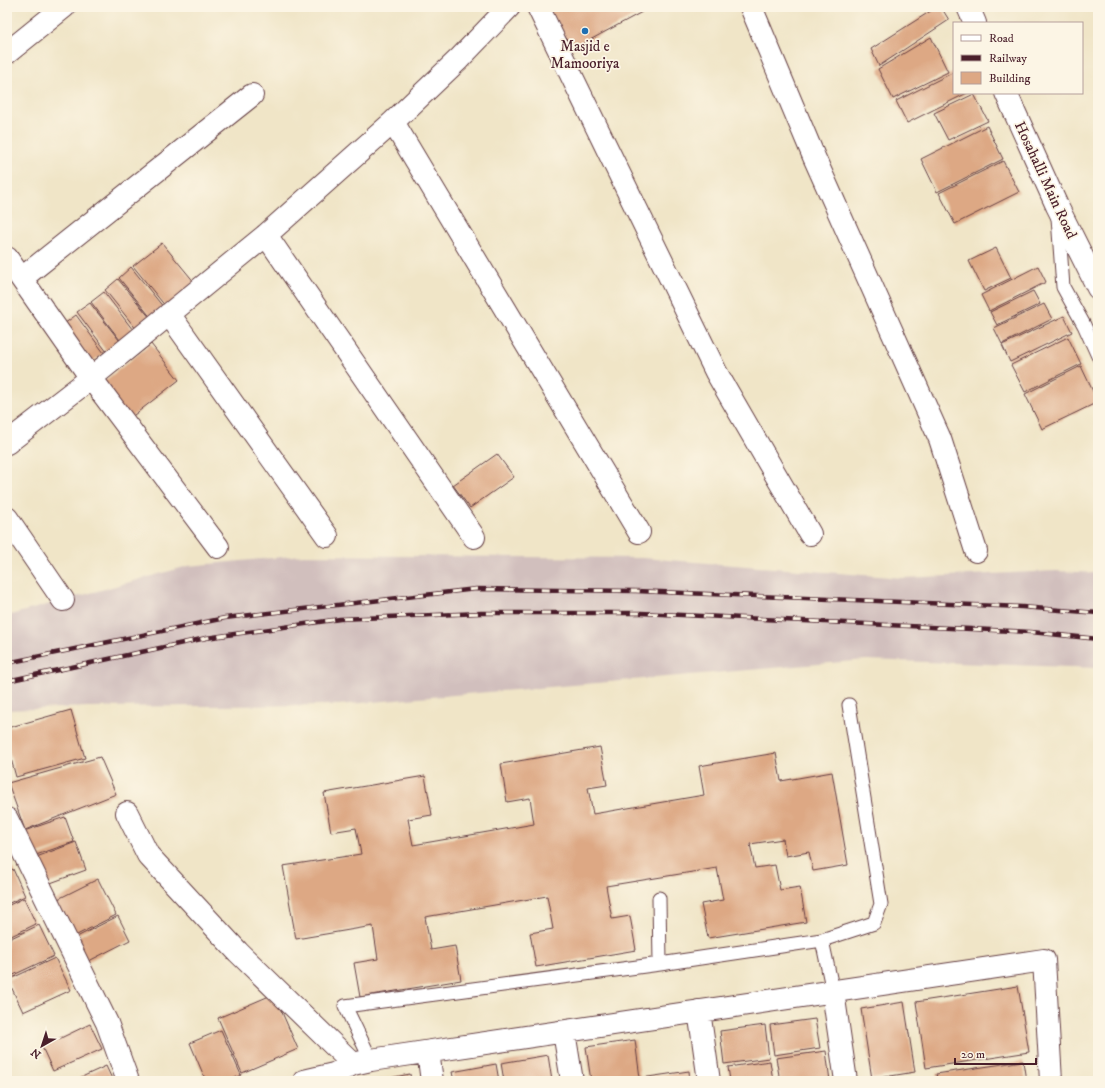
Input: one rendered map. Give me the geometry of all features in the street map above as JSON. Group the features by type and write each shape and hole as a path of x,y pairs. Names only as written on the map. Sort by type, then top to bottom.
{"street":[{"path":"7,53 64,7"},
{"path":"7,443 91,378 266,235 393,122 459,59 509,7"},
{"path":"538,7 716,372 810,534"},
{"path":"751,7 817,164 940,439 976,552"},
{"path":"968,7 975,22"},
{"name":"Hosahalli Main Road","path":"1006,94 1057,206 1098,288"},
{"path":"22,278 252,95"},
{"path":"393,122 639,532"},
{"path":"266,235 474,537"},
{"path":"7,258 91,378 218,547"},
{"path":"170,314 328,536"},
{"path":"7,518 63,600"},
{"path":"126,813 148,856 249,963 362,1062"},
{"path":"7,819 107,1023 128,1081"},
{"path":"304,1081 335,1078 362,1062 1044,960 1051,1081"},
{"path":"833,992 846,1081"},
{"path":"699,1011 709,1081"},
{"path":"564,1032 572,1081"},
{"path":"428,1052 432,1081"}],"lane":[{"path":"1057,206 1063,287 1084,325 1098,356"},
{"path":"362,1062 345,1006 660,964 822,940 874,923 881,904 849,705"},
{"path":"659,898 660,964"},
{"path":"822,940 833,992"}],"shaded area":[{"path":"303,555 643,558 903,578 1056,571 1098,573 1098,668 866,660 337,705 87,707 7,710 7,616 188,566"}],"building":[{"name":"Masjid e Mamooriya","path":"640,7 642,12 573,49 547,8"},
{"path":"937,7 941,7 949,20 879,66 871,49"},
{"path":"931,37 948,72 893,99 878,69"},
{"path":"953,72 953,94 965,94 907,123 896,101"},
{"path":"974,94 988,121 948,140 934,113"},
{"path":"987,126 1003,159 937,192 921,159"},
{"path":"1003,161 1019,192 955,224 939,193"},
{"path":"162,243 195,283 166,307 133,266"},
{"path":"996,248 1011,278 984,291 969,261"},
{"path":"1038,266 1046,282 989,311 981,295"},
{"path":"131,267 164,308 152,319 119,278"},
{"path":"118,279 151,319 137,330 105,290"},
{"path":"1033,291 1040,304 997,325 990,312"},
{"path":"104,292 136,334 123,344 91,302"},
{"path":"90,303 123,345 110,356 77,312"},
{"path":"1044,304 1052,319 1002,344 994,328"},
{"path":"76,315 104,353 92,362 64,324"},
{"path":"1064,316 1072,332 1010,362 1002,345"},
{"path":"1068,337 1081,364 1025,392 1011,365"},
{"path":"151,344 179,380 120,426 92,391"},
{"path":"1081,366 1098,402 1042,429 1025,394"},
{"path":"497,454 514,477 470,508 453,485"},
{"path":"71,710 85,758 16,777 7,744 7,728"},
{"path":"600,747 607,785 588,788 593,814 704,795 699,766 776,753 781,781 832,772 848,865 813,871 809,852 786,856 783,839 750,844 755,868 775,865 780,890 800,887 806,922 708,938 701,904 723,900 717,868 606,886 612,919 630,916 636,950 536,967 530,933 553,929 547,896 425,917 431,950 455,946 461,980 360,997 354,963 378,959 373,926 296,939 283,866 361,854 356,828 331,832 324,793 425,776 432,815 408,819 413,845 534,824 530,798 507,802 501,764"},
{"path":"100,757 116,794 25,830 8,783"},
{"path":"65,817 74,842 33,856 24,831"},
{"path":"76,842 86,870 45,885 34,858"},
{"path":"13,869 25,896 7,904 7,872"},
{"path":"98,879 116,915 73,937 54,901"},
{"path":"24,898 36,924 7,938 7,906"},
{"path":"118,916 130,940 85,963 73,939"},
{"path":"39,925 54,956 7,978 7,940"},
{"path":"55,958 71,990 23,1012 8,980"},
{"path":"1018,986 1029,1052 926,1068 916,1002"},
{"path":"274,994 298,1049 242,1073 218,1018"},
{"path":"904,1002 915,1072 872,1079 861,1009"},
{"path":"815,1019 820,1048 774,1055 770,1025"},
{"path":"90,1024 102,1049 53,1071 42,1047"},
{"path":"765,1025 769,1058 724,1064 720,1031"},
{"path":"221,1030 241,1075 228,1081 206,1081 190,1043"},
{"path":"635,1040 640,1078 619,1081 591,1081 586,1047"},
{"path":"826,1051 830,1081 780,1081 776,1058"},
{"path":"548,1055 552,1081 504,1081 501,1063"},
{"path":"770,1061 773,1081 730,1081 728,1067"},
{"path":"1023,1061 1026,1081 938,1081 936,1074"},
{"path":"496,1064 499,1081 454,1081 452,1072"},
{"path":"106,1066 113,1081 73,1081"},
{"path":"689,1071 690,1081 642,1081 641,1078"},
{"path":"410,1074 411,1081 379,1081 379,1080"}],"railway":[{"path":"7,663 225,618 476,589 636,591 1022,607 1098,613"},
{"path":"7,681 206,638 340,619 481,613 641,613 1031,632 1098,639"}],"place":[{"name":"Masjid e Mamooriya","path":"585,31"}]}
